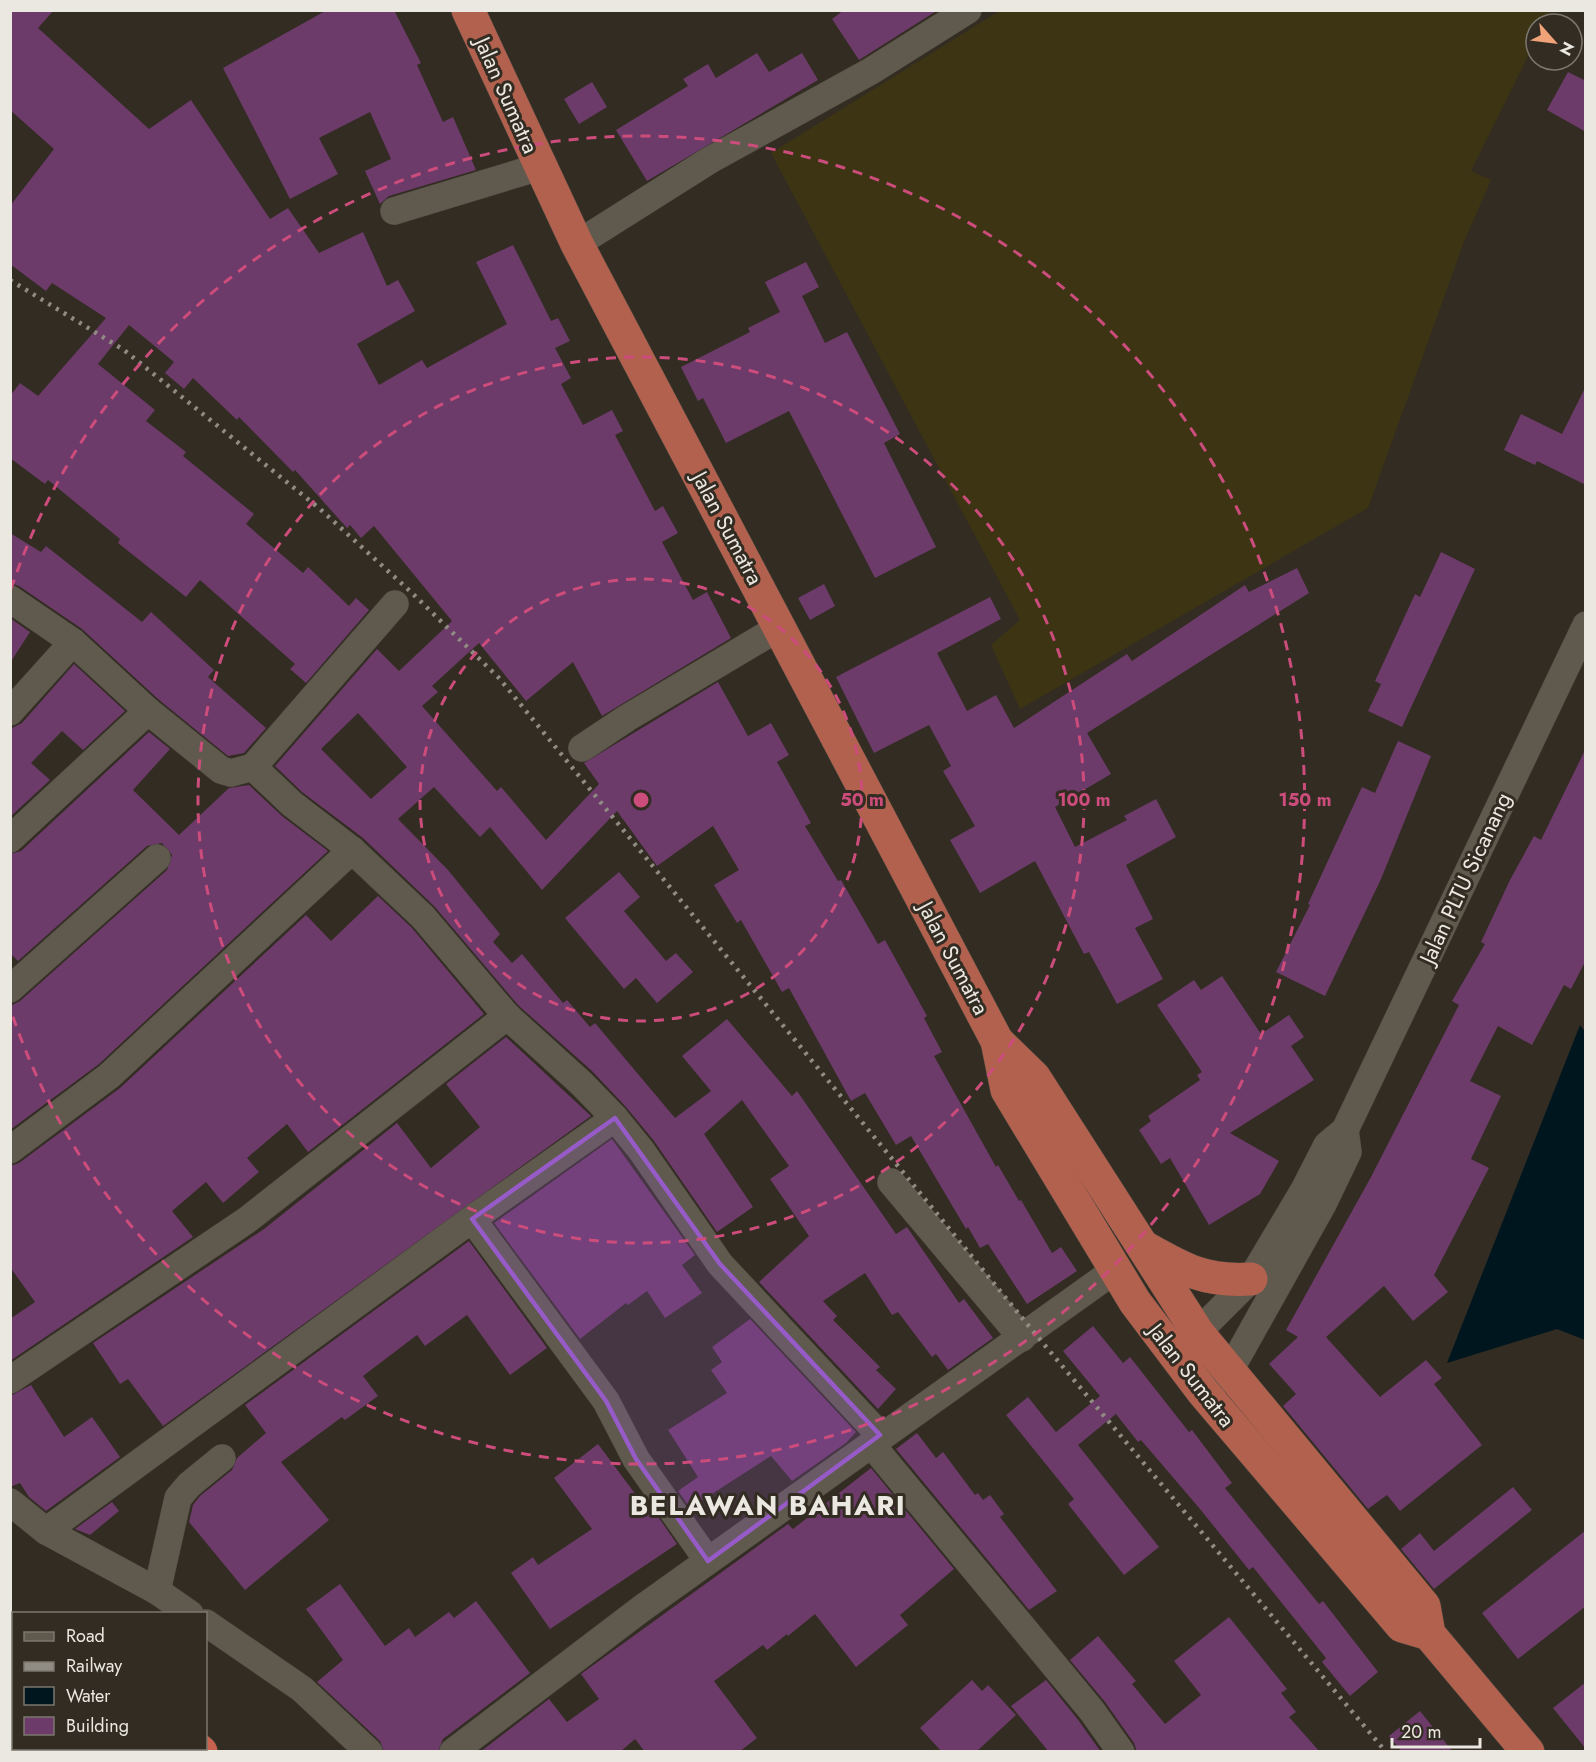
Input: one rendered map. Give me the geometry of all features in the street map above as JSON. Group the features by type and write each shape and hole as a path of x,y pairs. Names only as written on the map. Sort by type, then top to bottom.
{"highway":[{"name":"Jalan Sumatra","path":"468,10 539,167 577,244 998,1041 1034,1077 1198,1333 1424,1606 1429,1634 1528,1752"},
{"name":"Jalan Sumatra","path":"998,1041 1007,1090 1115,1270 1174,1355 1402,1626 1429,1634"},
{"path":"1139,1244 1192,1273 1224,1281 1251,1279"}],"street":[{"path":"577,244 710,160 871,71 968,10"},
{"path":"394,211 539,167"},
{"path":"10,599 73,642 148,711 221,770 231,773 253,767 395,604"},
{"name":"Jalan PLTU Sicanang","path":"1174,1355 1251,1279 1304,1190 1327,1145 1345,1130 1586,625"},
{"path":"582,748 682,684 780,627"},
{"path":"10,712 73,642"},
{"path":"10,839 148,711"},
{"path":"253,767 292,804 352,850 423,916 507,1016 581,1083 615,1118 720,1264 876,1440 1092,1711 1121,1752"},
{"path":"10,1150 109,1076 352,850"},
{"path":"10,988 157,858"},
{"path":"10,1380 247,1220 507,1016"},
{"path":"46,1532 472,1219 615,1118"},
{"name":"Jalan PLTU Sicanang","path":"1203,1392 1229,1372 1323,1204 1348,1152 1345,1130"},
{"path":"891,1182 1022,1338"},
{"path":"472,1219 606,1401 636,1459 708,1561"},
{"path":"453,1752 708,1561 1115,1270"},
{"path":"157,1592 178,1498 189,1485 222,1458"},
{"path":"10,1502 46,1532 157,1592 187,1612"},
{"path":"207,1624 302,1689 369,1752"}],"highlighted area":[{"path":"615,1118 720,1264 880,1435 708,1561 636,1459 606,1401 472,1219"}],"sand":[{"path":"1001,10 1551,11 1524,12 1524,64 1471,171 1491,180 1464,242 1368,508 1020,709 991,645 1020,620 771,153"}],"water":[{"path":"1580,1025 1586,1033 1585,1340 1557,1329 1447,1363"}],"building":[{"path":"10,10 54,10 38,28 149,129 191,100 270,219 288,208 319,253 363,232 387,286 398,280 415,311 357,344 379,385 422,360 427,368 507,324 476,262 513,245 551,321 558,318 570,341 555,348 571,378 561,384 583,425 612,410 623,431 615,435 655,511 663,506 678,533 662,542 693,600 707,592 731,638 602,716 573,662 526,701 479,643 432,686 438,692 422,706 497,791 501,787 546,840 599,784 584,763 718,682 748,736 771,723 789,755 777,762 811,823 805,826 838,881 841,880 878,944 885,940 927,1016 924,1018 942,1052 934,1056 996,1167 998,1165 1019,1201 1021,1200 1052,1253 1061,1247 1077,1271 1027,1304 988,1244 980,1248 968,1227 966,1229 911,1136 896,1145 865,1093 851,1101 789,988 782,992 741,920 737,923 714,885 739,870 713,826 657,866 617,811 542,890 490,827 480,837 434,787 398,819 448,870 500,934 493,942 512,963 522,954 563,1003 567,1000 590,1027 595,1023 675,1118 711,1091 682,1056 727,1019 792,1096 797,1091 896,1234 907,1227 959,1303 964,1299 993,1338 948,1370 936,1354 932,1357 898,1312 892,1315 865,1273 823,1301 837,1316 833,1320 880,1367 876,1370 896,1389 878,1409 759,1282 809,1236 770,1179 789,1166 742,1100 704,1134 753,1207 717,1232 654,1141 592,1071 518,1005 434,906 363,838 302,792 275,766 377,649 399,671 452,621 374,526 361,538 350,525 347,528 295,470 293,472 239,417 237,420 193,378 184,389 165,373 174,362 129,325 98,364 155,410 146,421 186,452 183,456 254,514 246,524 303,573 308,567 349,606 356,598 369,610 306,683 290,669 295,664 200,580 186,597 118,543 120,539 48,480 45,484 10,458 10,396 20,383 38,396 106,318 52,283 46,291 10,264 10,206 54,149 10,110","holes":["358,713 407,767 371,799 321,749"]},
{"path":"327,10 394,10 421,63 417,65 443,122 453,117 476,170 389,196 380,204 365,171 391,159 370,112 319,138 338,174 290,199 223,68"},
{"path":"844,10 938,10 859,60 832,19"},
{"path":"757,53 769,72 802,53 818,80 647,181 616,130 688,86 683,79 708,64 716,78"},
{"path":"1568,72 1586,81 1586,132 1547,110"},
{"path":"592,82 607,107 579,124 564,99"},
{"path":"806,262 819,287 802,296 825,343 847,332 900,434 884,443 936,547 875,578 789,411 726,443 703,398 698,401 681,367 750,332 748,328 780,312 765,282"},
{"path":"1586,386 1586,485 1537,461 1535,465 1504,450 1521,414 1562,434"},
{"path":"10,533 41,552 46,546 142,622 151,612 214,670 208,677 266,728 244,753 228,756 158,699 82,629 19,586 10,583"},
{"path":"1441,552 1475,569 1402,727 1368,711 1381,684 1375,681 1415,594 1420,597"},
{"path":"1297,568 1309,593 1087,733 1111,774 1055,807 1075,847 1127,820 1124,816 1156,799 1176,837 1126,865 1153,919 1135,928 1163,979 1117,1004 1089,952 1084,954 1035,861 980,893 950,840 975,826 943,771 951,766 929,725 874,753 836,677 990,597 1001,619 937,653 967,711 996,695 1014,728 1127,654 1132,661 1245,585 1249,592"},
{"path":"824,584 835,606 810,620 798,598"},
{"path":"10,618 30,632 10,663"},
{"path":"74,664 125,711 83,750 62,731 31,763 50,780 10,817 10,729 22,723"},
{"path":"149,732 170,749 133,790 179,835 229,788 249,785 282,816 328,851 99,1064 10,1130 10,1006 20,1001 167,870 172,855 162,843 147,846 18,961 10,953 10,854 21,851"},
{"path":"1398,741 1431,756 1381,879 1325,996 1276,972 1310,905 1308,904 1362,787 1375,793"},
{"path":"1586,748 1586,960 1571,989 1564,985 1532,1045 1498,1026 1470,1081 1501,1096 1471,1159 1489,1168 1434,1275 1448,1292 1413,1321 1384,1286 1326,1337 1380,1397 1426,1360 1442,1378 1434,1384 1482,1445 1400,1511 1387,1495 1368,1509 1283,1406 1296,1394 1269,1364 1298,1337 1286,1330 1371,1177 1459,1005 1452,1001 1485,944 1481,942 1510,880 1534,836 1541,840"},
{"path":"619,872 640,897 624,911 666,961 676,953 693,972 657,1003 636,978 624,989 565,918"},
{"path":"378,896 412,928 484,1014 308,1152 287,1124 247,1158 259,1172 223,1203 206,1182 172,1211 193,1237 10,1361 10,1319 35,1302 10,1267 10,1166 19,1163 120,1088 306,915 331,941"},
{"path":"1222,976 1261,1034 1289,1015 1304,1037 1291,1046 1314,1080 1230,1133 1279,1161 1260,1194 1209,1225 1170,1158 1161,1164 1139,1130 1151,1121 1148,1116 1200,1080 1197,1075 1202,1072 1157,1005 1194,980 1201,990"},
{"path":"506,1037 591,1116 163,1426 128,1379 120,1384 93,1343 264,1229 397,1123 431,1168 480,1127 446,1084"},
{"path":"612,1139 695,1255 682,1265 702,1293 665,1318 647,1291 628,1305 626,1303 580,1339 494,1223"},
{"path":"469,1241 547,1348 510,1375 467,1315 425,1346 417,1335 363,1376 378,1396 345,1420 342,1417 281,1462 329,1520 245,1590 189,1522 193,1505 200,1496 232,1470 237,1458 266,1433 245,1405"},
{"path":"750,1319 856,1432 846,1443 792,1481 771,1456 690,1508 678,1491 698,1477 668,1430 727,1393 711,1370 722,1362 712,1347"},
{"path":"1093,1326 1123,1363 1130,1357 1189,1432 1192,1430 1232,1483 1225,1488 1319,1604 1323,1601 1378,1672 1350,1696 1322,1662 1326,1658 1253,1567 1249,1570 1200,1509 1141,1440 1138,1442 1116,1414 1078,1445 1159,1547 1124,1575 1068,1504 1074,1499 1006,1415 1028,1397 1056,1432 1100,1396 1063,1351"},
{"path":"31,1385 64,1437 92,1417 120,1457 46,1511 29,1497 20,1483 10,1487 10,1396"},
{"path":"917,1433 936,1458 943,1452 975,1495 978,1493 983,1500 990,1495 1004,1514 1000,1517 1057,1591 1029,1610 896,1449"},
{"path":"598,1444 648,1511 652,1508 677,1544 550,1629 511,1573 533,1557 538,1565 592,1529 554,1478"},
{"path":"871,1468 954,1569 900,1615 908,1625 856,1667 815,1614 767,1650 763,1645 714,1681 757,1738 739,1752 645,1752 635,1739 620,1752 480,1752 549,1699 567,1722 599,1699 581,1674 788,1524 793,1529"},
{"path":"1513,1487 1532,1510 1434,1589 1401,1549 1420,1533 1434,1551"},
{"path":"112,1502 119,1511 90,1535 75,1529"},
{"path":"1586,1530 1586,1606 1518,1659 1482,1613"},
{"path":"340,1584 385,1646 409,1628 415,1637 449,1612 454,1618 476,1601 530,1673 443,1739 438,1752 384,1752 380,1741 317,1682 343,1660 306,1609"},
{"path":"1229,1617 1287,1689 1281,1693 1296,1712 1289,1717 1320,1752 1137,1752 1134,1743 1105,1702 1070,1660 1098,1636 1136,1681 1132,1684 1165,1724 1201,1695 1174,1661"},
{"path":"972,1680 982,1691 988,1685 1016,1715 976,1752 942,1752 920,1728"},
{"path":"1046,1680 1101,1752 1049,1752 1011,1706"},
{"path":"1586,1682 1586,1749 1553,1708"},
{"path":"1420,1711 1453,1752 1402,1752 1389,1736"}],"railway":[{"path":"10,280 124,350 320,509 411,592 499,678 1032,1330 1386,1752"}],"district":[{"name":"BELAWAN BAHARI","path":"768,1505"}]}
